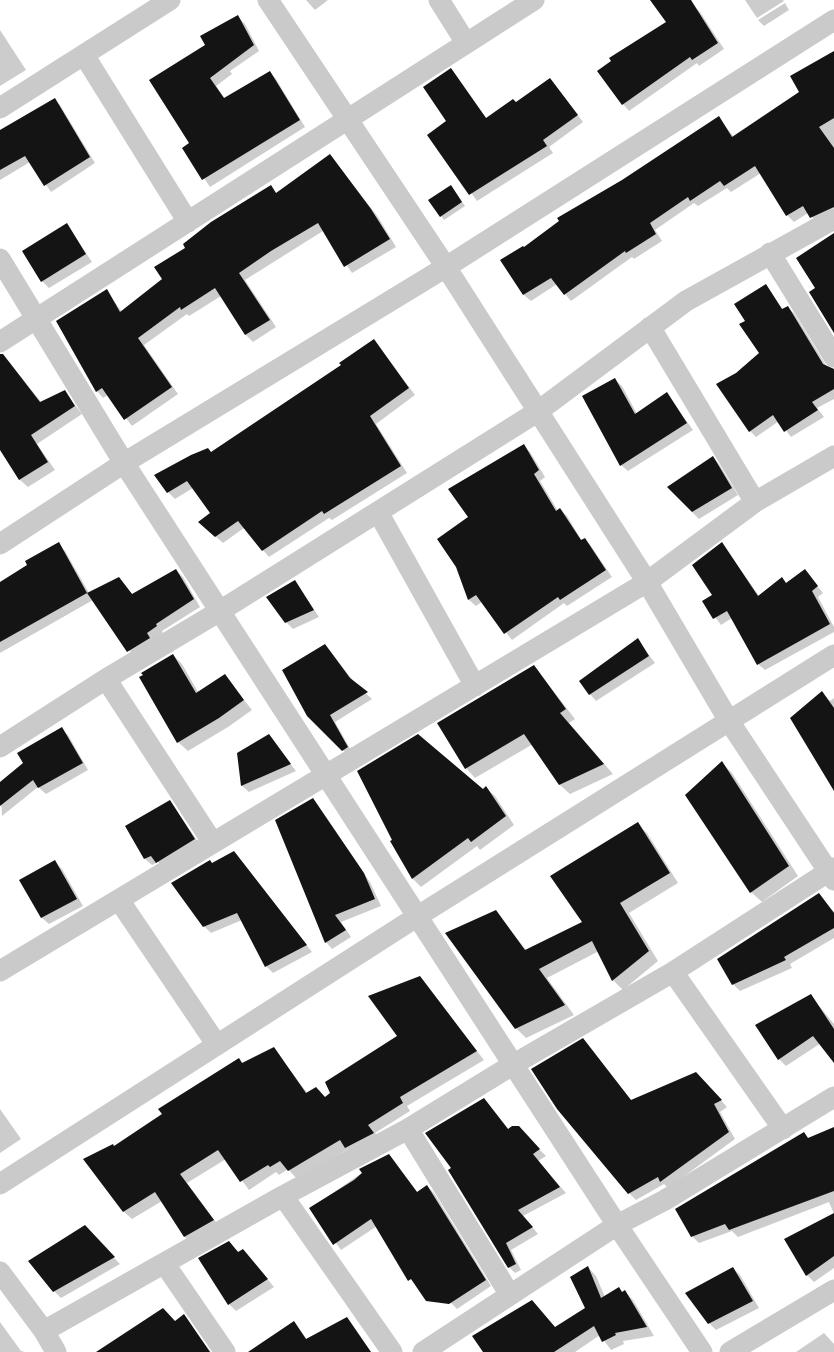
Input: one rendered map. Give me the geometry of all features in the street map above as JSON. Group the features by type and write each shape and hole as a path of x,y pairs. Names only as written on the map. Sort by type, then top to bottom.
{"street":[{"path":"0,108 170,0"},
{"path":"44,1331 283,1196 408,1129 514,1064 673,972 832,873 729,721 647,582 537,412 446,266 268,0"},
{"path":"439,0 466,43"},
{"path":"0,342 534,0"},
{"path":"0,544 124,463 446,266 834,20"},
{"path":"84,55 188,222"},
{"path":"0,747 106,679 220,611 537,412 686,301 834,219"},
{"path":"770,254 834,357"},
{"path":"0,259 124,463 617,1225 702,1352"},
{"path":"650,326 755,502"},
{"path":"0,971 647,582 755,502 834,456"},
{"path":"378,512 475,686"},
{"path":"0,1184 418,916 834,655"},
{"path":"106,679 213,843"},
{"path":"119,900 217,1044"},
{"path":"673,972 783,1129"},
{"path":"423,1352 617,1225 665,1200 834,1097"},
{"path":"408,1129 510,1295"},
{"path":"283,1196 392,1352"},
{"path":"164,1263 225,1352"},
{"path":"1,1274 44,1331 56,1352"},
{"path":"730,1352 834,1290"}],"building":[{"path":"650,0 691,0 718,43 692,60 690,57 622,105 597,71 611,61 609,58 666,22"},
{"path":"238,15 254,45 210,78 224,98 270,71 300,120 202,180 182,148 189,143 149,80 205,45 200,36"},
{"path":"834,51 834,118 819,127 834,148 834,207 810,218 803,206 786,216 755,166 724,186 720,181 690,201 688,197 650,223 656,234 626,253 625,251 564,295 551,278 523,295 500,260 524,247 559,221 557,218 622,180 719,116 732,137 799,92 790,76"},
{"path":"451,68 486,118 513,99 516,102 550,78 578,115 543,140 547,146 469,195 427,135 446,121 423,87"},
{"path":"55,98 90,157 44,186 25,156 0,170 0,130"},
{"path":"330,154 371,209 390,239 344,267 318,223 271,251 239,273 270,320 245,335 215,288 181,310 180,307 138,338 172,387 124,420 102,388 96,392 56,321 107,289 120,312 162,279 154,267 185,248 183,244 211,222 271,185 276,193"},
{"path":"451,185 462,202 440,217 428,200"},
{"path":"67,223 86,254 41,282 22,251"},
{"path":"834,233 834,333 809,292 815,288 796,258"},
{"path":"766,284 782,309 788,306 823,364 834,369 834,389 812,402 818,410 784,432 773,415 749,432 716,384 736,373 759,353 739,324 745,321 734,304"},
{"path":"374,339 409,388 370,416 401,466 324,514 322,511 262,551 238,521 215,537 198,522 210,513 187,481 167,493 154,475 208,448 211,452 341,365 339,363"},
{"path":"0,354 3,354 40,402 65,390 75,406 31,435 48,462 19,480 0,450"},
{"path":"615,378 635,414 667,392 687,423 620,466 582,396"},
{"path":"524,444 539,470 534,474 556,511 560,508 581,540 585,538 606,570 560,600 558,597 504,634 476,595 468,600 456,567 437,539 468,517 448,489"},
{"path":"713,456 732,488 692,512 667,487"},
{"path":"59,542 87,593 0,642 0,582 27,565 25,561"},
{"path":"722,542 758,596 782,577 786,583 805,569 818,586 812,591 830,624 757,665 727,611 713,619 702,601 712,595 692,565"},
{"path":"176,569 194,599 156,624 157,626 147,633 150,638 127,652 87,593 119,577 132,594"},
{"path":"295,580 314,610 285,623 266,597"},
{"path":"638,638 649,656 589,695 579,681"},
{"path":"325,644 350,678 368,692 330,715 348,747 342,751 307,716 282,670"},
{"path":"173,654 196,693 225,674 244,700 219,718 177,743 139,677 143,675 141,673"},
{"path":"534,665 566,709 560,713 604,764 559,785 524,734 465,769 437,723"},
{"path":"822,691 834,708 834,791 790,718"},
{"path":"62,727 83,763 38,788 33,780 0,806 0,782 23,763 17,753"},
{"path":"269,734 291,764 241,786 237,753"},
{"path":"418,734 483,789 486,786 506,816 471,842 468,838 412,879 390,841 392,840 357,771"},
{"path":"722,761 789,866 750,893 685,795"},
{"path":"313,798 364,873 375,899 335,915 346,930 325,943 275,820"},
{"path":"170,800 195,839 156,863 151,856 144,859 125,826"},
{"path":"638,822 670,873 620,903 649,951 612,981 592,941 539,969 565,1005 515,1029 445,933 496,910 525,950 582,922 550,876"},
{"path":"234,851 307,945 265,967 237,913 203,927 171,883 210,860 212,863"},
{"path":"55,860 77,899 41,918 19,880"},
{"path":"819,893 834,913 834,928 784,957 786,960 732,985 717,959"},
{"path":"420,976 477,1051 400,1097 403,1103 368,1125 374,1133 345,1148 340,1140 288,1171 280,1161 270,1167 268,1165 240,1182 218,1150 180,1174 214,1220 184,1237 155,1192 123,1212 83,1159 113,1144 114,1146 162,1114 158,1109 239,1058 242,1063 274,1047 306,1093 316,1087 325,1097 330,1093 325,1082 397,1036 368,996"},
{"path":"811,994 834,1029 834,1063 813,1036 778,1060 755,1025"},
{"path":"583,1038 631,1100 696,1072 722,1100 714,1104 729,1132 660,1182 658,1177 628,1194 557,1109 531,1069"},
{"path":"484,1098 508,1129 512,1126 519,1126 540,1149 533,1154 560,1187 518,1210 533,1227 506,1243 516,1264 508,1268 448,1170 451,1168 425,1133"},
{"path":"834,1127 834,1191 729,1230 725,1224 691,1237 675,1209 804,1132 808,1138"},
{"path":"389,1154 417,1192 427,1185 486,1280 449,1304 426,1301 411,1279 408,1281 371,1219 333,1245 309,1208 354,1180 362,1173 359,1169"},
{"path":"834,1213 834,1256 806,1276 784,1239"},
{"path":"85,1225 115,1257 53,1292 28,1261"},
{"path":"229,1241 238,1252 243,1249 268,1279 228,1305 198,1258"},
{"path":"588,1266 601,1298 619,1287 622,1292 625,1290 647,1327 615,1333 616,1335 602,1342 594,1326 554,1352 483,1352 472,1336 532,1300 555,1327 585,1308 570,1277"},
{"path":"733,1267 753,1301 708,1324 685,1293"},
{"path":"163,1308 175,1321 184,1314 210,1352 96,1352"},
{"path":"347,1317 371,1352 248,1352 294,1321 306,1339"}]}
